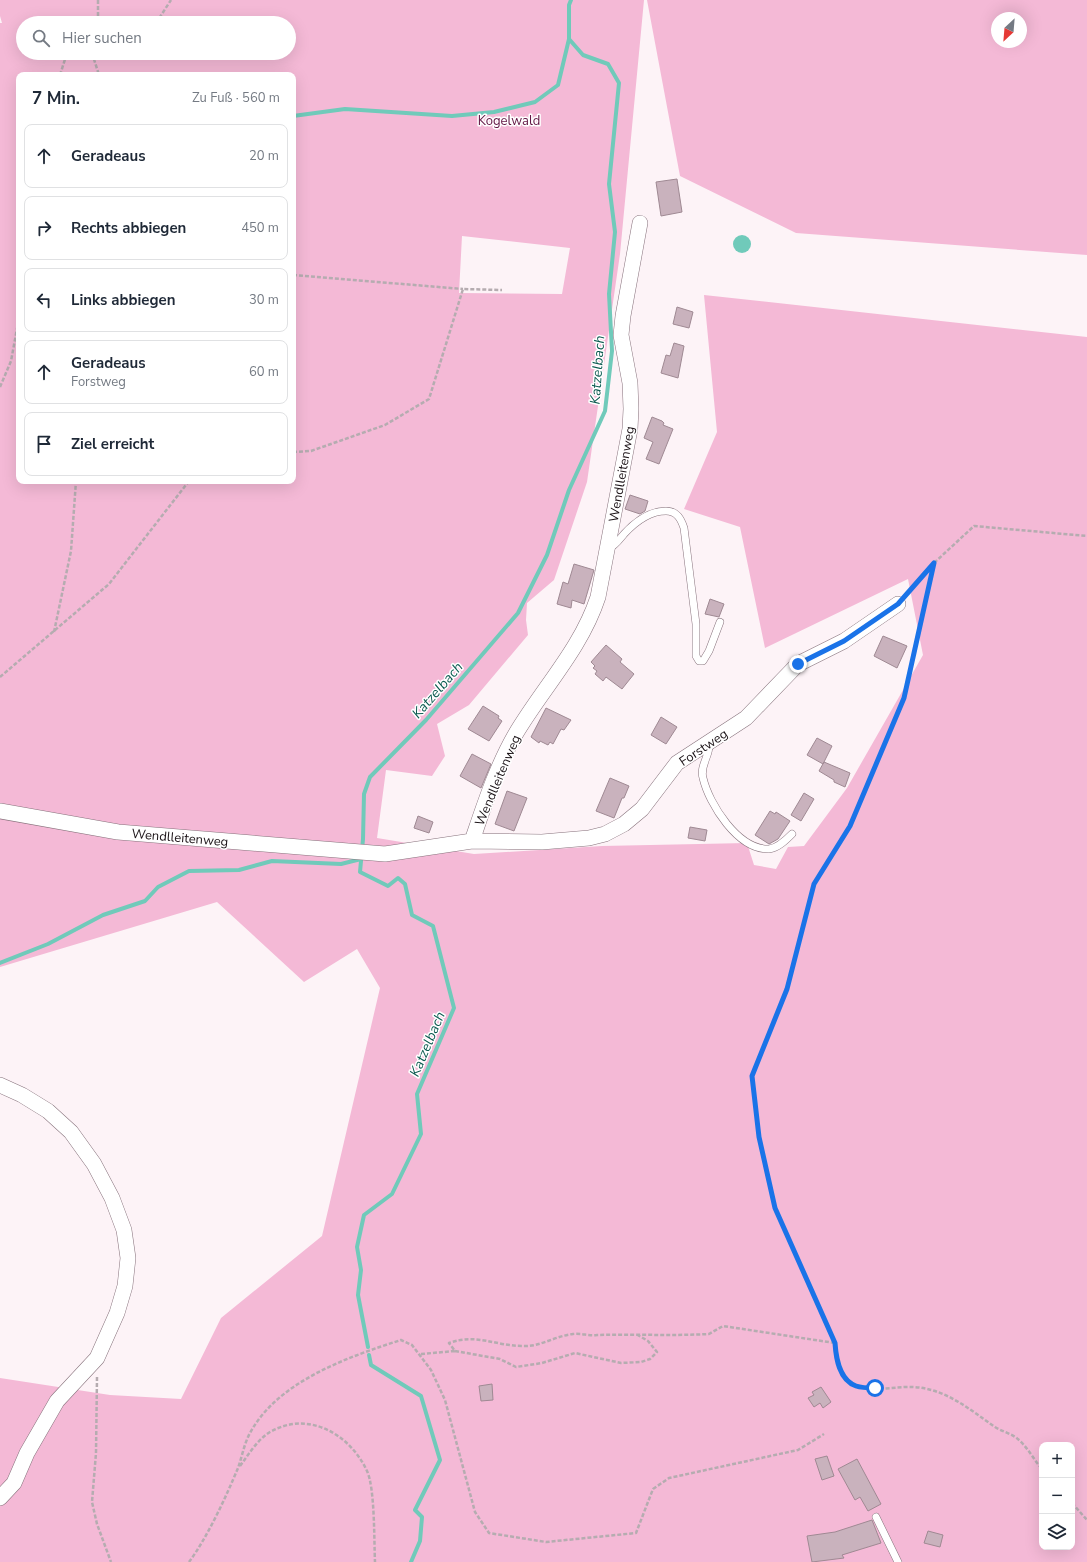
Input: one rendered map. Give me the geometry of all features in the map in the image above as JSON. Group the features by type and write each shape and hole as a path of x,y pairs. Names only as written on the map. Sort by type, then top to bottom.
{"street":[{"name":"Wendlleitenweg","path":"0,811 118,832 385,854 472,842 489,792 515,735 547,686 568,658 590,619 603,577 631,416 630,383 621,335 622,316 640,223"},
{"name":"Forstweg","path":"472,842 542,842 589,838 605,834 624,824 642,809 677,763 746,718 798,664 844,641 898,604"},
{"path":"0,1085 22,1095 48,1111 71,1132 94,1164 109,1191 122,1224 128,1258 125,1286 117,1313 97,1358 57,1401 27,1453 14,1483 0,1498"}],"lane":[{"path":"608,549 650,513 669,511 678,515 684,528 696,624 696,656 699,661 703,661 707,656 720,622"},
{"path":"708,742 710,747 702,770 703,778 715,809 722,820 741,837 762,848 769,849 777,846 792,834"},
{"path":"876,1517 898,1562"}],"path":[{"path":"98,0 98,16"},
{"path":"161,16 171,0"},
{"path":"61,72 65,60"},
{"path":"94,60 98,72"},
{"path":"296,275 462,289 502,290"},
{"path":"296,452 311,451 385,425 429,399 462,289"},
{"path":"0,387 11,361 16,334"},
{"path":"54,632 71,551 76,484"},
{"path":"0,678 108,584 187,484"},
{"path":"898,604 934,563 974,526 1087,536"},
{"path":"934,563 904,698 850,826 814,884 787,989 752,1076 759,1137 775,1208 835,1343 837,1362 845,1377 856,1386 875,1388 913,1386 948,1395 972,1409 996,1428 1019,1440 1039,1465"},
{"path":"455,1351 449,1343 458,1340 483,1339 506,1345 537,1346 549,1340 573,1334 709,1334 723,1326 835,1343"},
{"path":"420,1354 455,1351 500,1359 516,1367 542,1363 574,1353 621,1363 650,1359 657,1352 648,1341 635,1334"},
{"path":"189,1562 199,1548 238,1468 249,1434 270,1405 290,1389 361,1353 401,1340 412,1345 420,1354 431,1370 445,1400 475,1512 489,1533 546,1542 636,1533 653,1489 669,1478 798,1450 824,1434"},
{"path":"97,1358 98,1406 92,1502 97,1524 112,1562"},
{"path":"238,1468 260,1439 270,1432 287,1424 308,1423 334,1433 353,1447 368,1472 372,1496 375,1562"},
{"path":"1075,1506 1087,1520"}],"green space":[{"name":"Kogelwald","path":"0,0 644,0 620,254 587,482 554,580 527,603 526,620 528,635 469,705 437,724 445,756 432,776 386,770 377,838 474,854 602,846 747,843 754,865 776,869 788,847 804,846 847,788 923,655 908,579 765,648 740,527 684,509 717,432 704,295 1087,337 1087,1562 0,1562 0,1378 110,1395 181,1399 221,1318 322,1236 380,988 357,949 304,982 217,902 0,967 0,23 2,23 0,16","holes":["462,236 570,248 562,294 459,293"]},
{"path":"647,0 1087,0 1087,255 796,233 680,176"}],"shaded area":[{"path":"742,235 748,238 751,244 748,250 742,253 736,250 733,244 736,238"}],"building":[{"path":"677,179 682,212 661,216 656,182"},
{"path":"677,307 693,312 689,328 673,324"},
{"path":"674,343 684,346 678,378 661,373 666,355 670,356"},
{"path":"652,417 662,421 664,423 663,425 673,429 659,464 646,459 653,442 644,438"},
{"path":"630,495 648,501 645,511 640,514 625,509"},
{"path":"574,564 594,570 584,604 572,600 571,608 557,604 563,582 568,584"},
{"path":"710,599 724,604 719,617 705,614"},
{"path":"883,636 907,646 897,668 874,656"},
{"path":"606,645 622,659 620,662 634,674 622,689 606,677 603,681 595,674 597,671 593,668 595,666 591,662"},
{"path":"483,706 499,716 498,718 502,721 489,741 468,729"},
{"path":"546,708 571,720 564,730 561,729 553,744 550,742 548,745 540,741 539,743 531,737"},
{"path":"661,717 677,727 666,744 651,735"},
{"path":"817,738 832,746 823,764 807,755"},
{"path":"472,754 491,764 481,788 460,776"},
{"path":"824,762 850,773 845,787 834,782 834,780 819,771"},
{"path":"610,778 629,786 624,798 622,798 614,818 596,811"},
{"path":"507,791 527,798 514,831 495,824"},
{"path":"804,793 814,799 801,821 791,815"},
{"path":"770,811 775,814 776,812 790,821 778,839 769,844 755,835"},
{"path":"418,816 433,822 429,833 414,828"},
{"path":"690,827 707,830 705,841 688,838"},
{"path":"492,1384 493,1400 481,1401 479,1386"},
{"path":"821,1387 831,1402 823,1408 820,1403 814,1407 808,1398 814,1395 812,1392"},
{"path":"827,1456 834,1476 822,1480 815,1459"},
{"path":"857,1459 881,1504 868,1511 860,1497 855,1500 838,1469"},
{"path":"872,1520 881,1543 842,1555 844,1558 812,1562 807,1536 835,1532"},
{"path":"928,1531 943,1535 940,1547 924,1543"}],"waterway":[{"name":"Katzelbach","path":"368,1347 358,1295 361,1270 357,1247 364,1215 392,1194 421,1134 417,1094 454,1008 433,926 412,915 405,884 398,878 388,886 360,872 363,839 364,794 370,777 426,720 518,613 547,555 569,490 605,411 612,351 609,294 615,232 609,184 619,83 608,64 583,55 569,39 569,5 571,0"},
{"path":"296,116 345,109 452,116 494,112 535,102 558,85 569,39"},
{"path":"0,963 48,944 103,915 145,901 158,887 189,871 239,870 272,861 341,864 361,859"},
{"name":"Katzelbach","path":"369,1355 371,1365 421,1396 440,1460 415,1510 422,1517 420,1541 411,1562"}],"route":[{"path":"798,664 807,658 844,641 898,604 934,563 904,698 850,826 814,884 787,989 752,1076 759,1137 775,1208 835,1343 837,1362 845,1377 856,1386 875,1388"}]}
